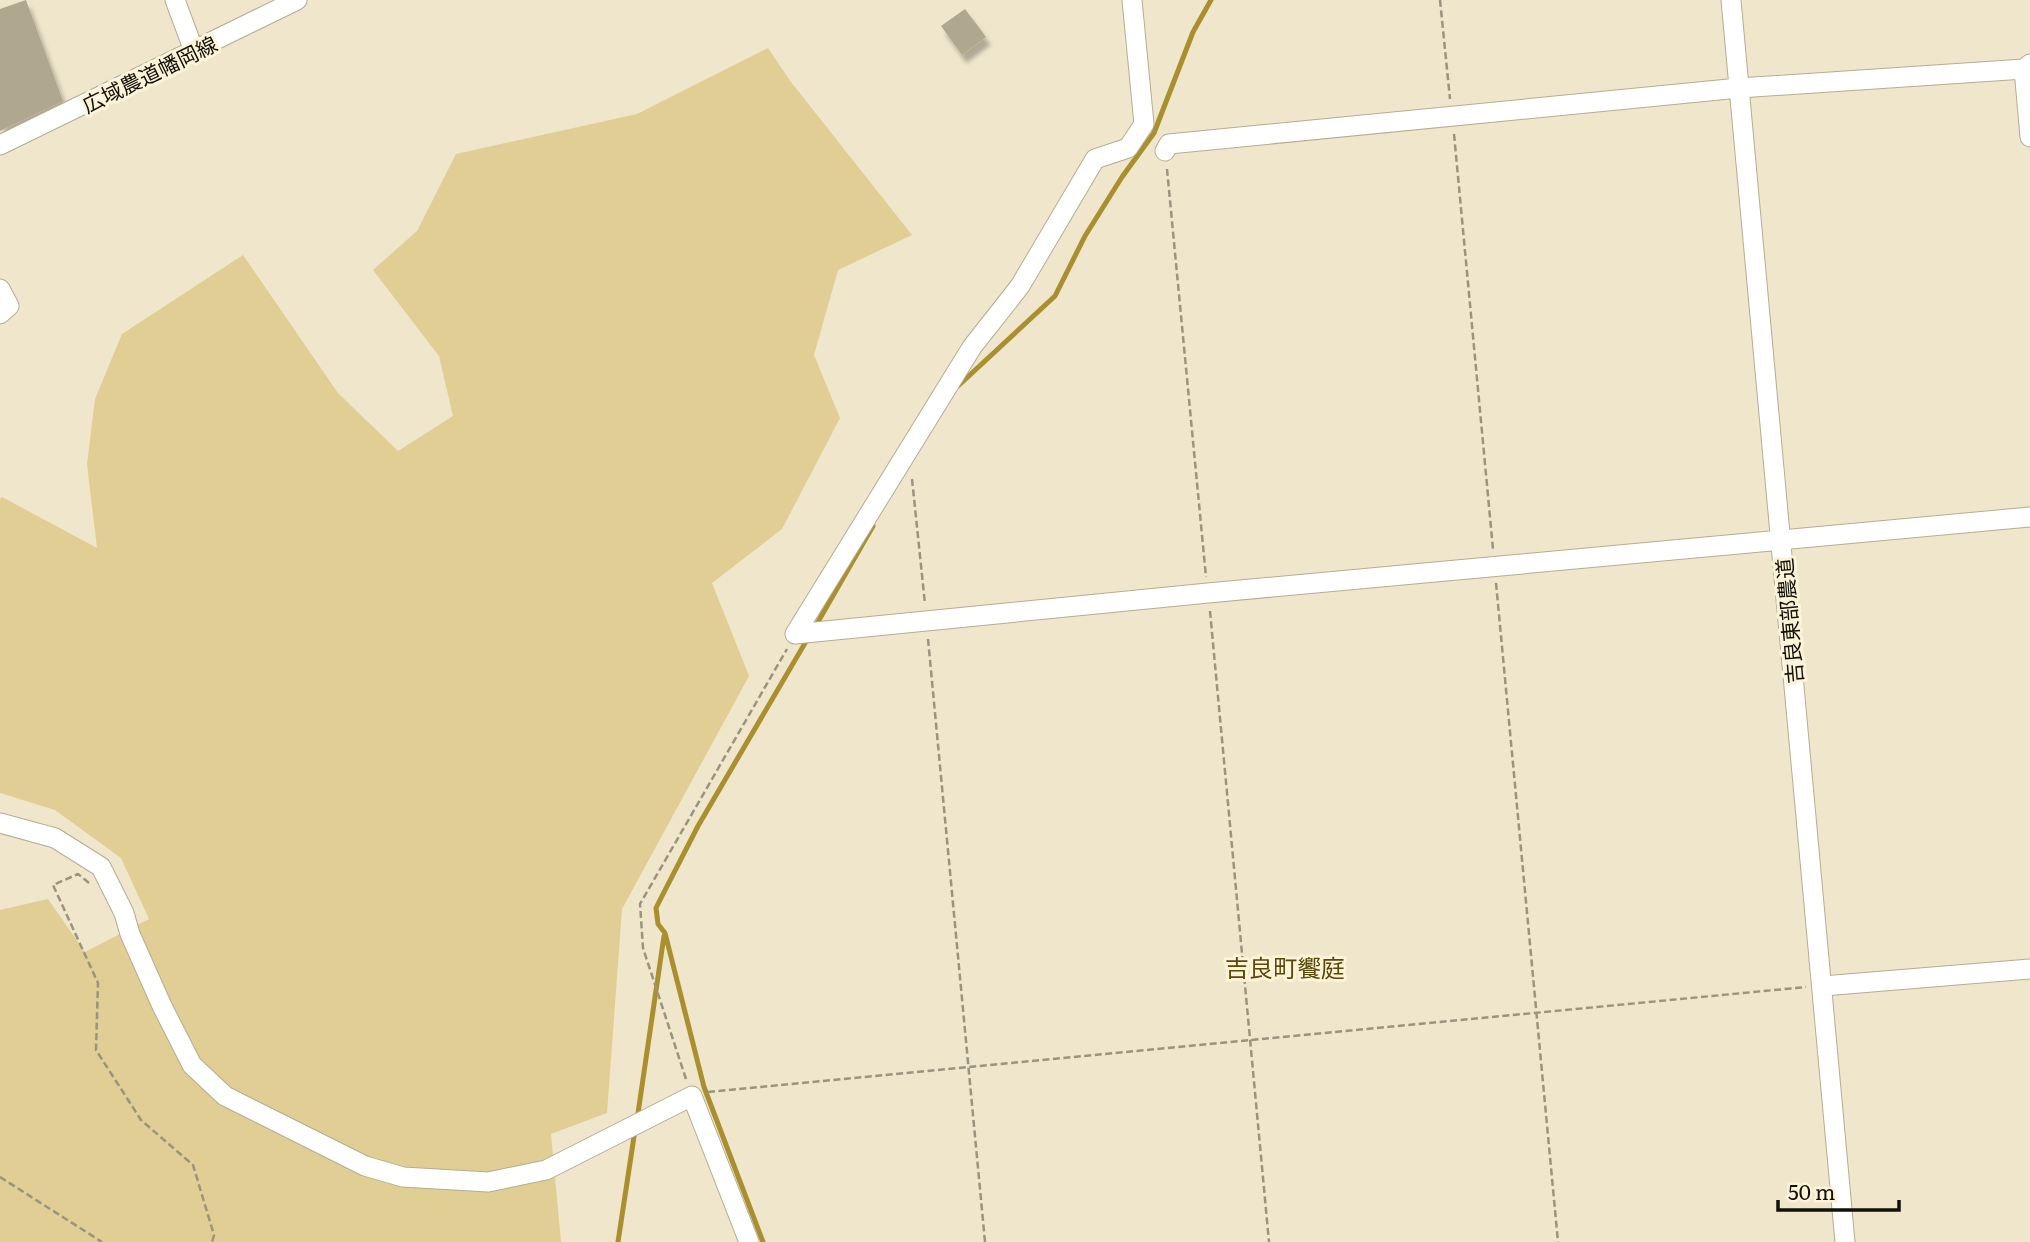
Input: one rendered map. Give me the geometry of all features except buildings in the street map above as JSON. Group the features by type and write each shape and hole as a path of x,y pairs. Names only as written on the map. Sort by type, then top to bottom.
{"street":[{"path":"175,0 194,51"},
{"name":"広域農道幡岡線","path":"0,145 297,0"},
{"path":"795,634 972,347 1020,286 1095,159 1128,148 1144,124 1132,0"},
{"name":"吉良東部農道","path":"1731,0 1845,1242"},
{"path":"1165,151 1169,144 1452,115 1739,88 2027,67 2030,136"},
{"path":"0,289 9,306 0,314"},
{"path":"795,634 2030,517"},
{"path":"0,823 55,838 101,867 124,913 130,934 162,1006 192,1065 225,1096 365,1166 416,1178 488,1182 546,1170 692,1096 749,1242"},
{"path":"1823,986 2030,970"}],"path":[{"path":"1440,0 1558,1242"},
{"path":"1165,151 1269,1242"},
{"path":"909,447 985,1242"},
{"path":"795,634 639,904 643,948 692,1096 712,1091 968,1066 1823,986"},
{"path":"96,890 78,874 53,885 98,983 96,1050 141,1120 192,1165 214,1235 212,1242"},
{"path":"0,1177 102,1242"}],"shaded area":[{"path":"768,48 791,82 912,235 838,270 814,355 840,418 782,529 712,583 749,676 622,909 607,1113 551,1134 561,1242 0,1242 0,910 48,899 85,952 149,919 121,858 55,810 0,793 0,499 2,497 97,548 87,464 95,399 122,334 243,255 338,393 398,451 453,416 439,356 373,270 417,231 456,154 637,114"}],"waterway":[{"path":"958,386 1055,296 1085,236 1154,133 1193,32 1211,0"},
{"path":"815,627 873,526"},
{"path":"763,1242 704,1087 665,933 658,924 656,908 698,826 808,638"},
{"path":"637,1120 664,936"},
{"path":"618,1242 635,1130"}],"district":[{"name":"吉良町饗庭","path":"1285,966"}]}
